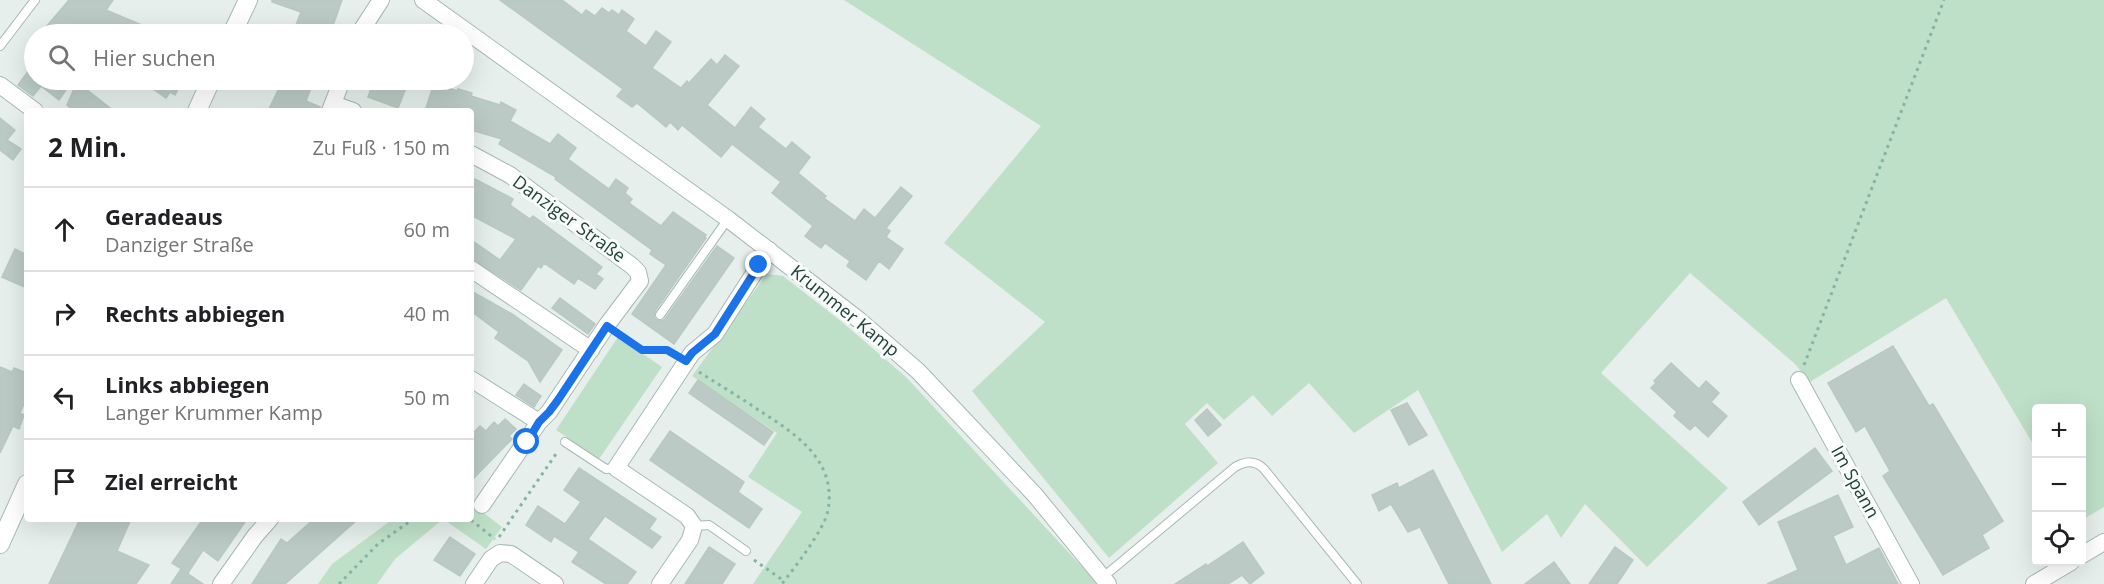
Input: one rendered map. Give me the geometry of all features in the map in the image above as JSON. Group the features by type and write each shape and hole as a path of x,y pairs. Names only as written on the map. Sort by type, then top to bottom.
{"street":[{"path":"237,24 248,0"},
{"path":"365,24 381,0"},
{"name":"Krummer Kamp","path":"423,0 456,24"},
{"name":"Krummer Kamp","path":"474,37 728,219 859,320 918,371 1035,495 1105,581"},
{"path":"0,85 30,108"},
{"path":"197,108 206,90"},
{"path":"332,107 338,90"},
{"name":"Danziger Straße","path":"474,156 510,175 638,272 640,281 482,505"},
{"path":"660,584 690,540 694,526 687,516 616,468 686,361 715,334 769,250"},
{"path":"474,271 591,350"},
{"name":"Im Spann","path":"1799,380 1911,584"},
{"path":"474,381 539,422"},
{"path":"0,544 24,491"},
{"path":"221,584 267,522"},
{"path":"2086,553 2104,542"},
{"path":"474,584 498,547 555,584"},
{"path":"2034,584 2063,566"}],"lane":[{"path":"0,46 35,0"},
{"path":"660,315 728,219"},
{"path":"565,442 606,469 616,468"},
{"path":"1105,581 1235,467 1250,462 1264,469 1357,584"},
{"path":"694,526 709,525 746,551"}],"path":[{"path":"1799,380 1944,0"},
{"path":"607,326 642,350 667,350 789,429 804,442 825,472 828,512 819,531 783,583 747,556 746,551"},
{"path":"473,522 498,547 565,442"},
{"path":"339,584 378,544 409,522"}],"green space":[{"path":"844,0 2104,0 2104,507 2086,518 2086,404 2032,404 2032,442 1946,298 1810,382 1795,364 1690,273 1601,373 1728,488 1647,567 1585,504 1561,538 1547,514 1502,552 1418,390 1354,433 1309,383 1272,416 1253,395 1224,420 1207,403 1185,424 1218,463 1109,558 972,391 1045,322 944,243 1041,126"},
{"path":"767,274 783,276 842,322 906,377 1098,584 753,584 802,512 748,477 777,433 692,376"},
{"path":"618,337 662,367 599,459 556,430"},
{"path":"474,505 502,527 486,549 447,522 474,522"},
{"path":"389,522 439,522 395,559 377,584 318,584 332,564"}],"building":[{"path":"69,0 113,0 106,10 139,24 49,24"},
{"path":"272,0 342,0 334,24 296,24 301,12 272,2"},
{"path":"500,0 562,0 582,15 586,10 595,16 602,8 609,13 612,10 619,15 622,10 634,19 626,31 646,46 656,31 671,42 652,68 681,88 687,81 689,83 711,59 717,65 725,55 739,66 707,105 735,128 751,107 765,119 758,127 786,149 792,142 810,157 798,173 826,196 824,198 855,221 864,209 875,218 901,187 912,196 886,228 890,231 886,237 903,249 889,269 879,261 866,280 847,266 850,261 825,243 821,248 805,236 813,226 772,193 781,182 732,144 721,157 682,125 678,130 670,122 666,127 637,103 632,107 617,96 623,89"},
{"path":"24,77 24,89 18,85"},
{"path":"25,90 38,90 33,96"},
{"path":"46,90 66,90 59,100"},
{"path":"74,90 87,90 110,108 70,108 67,105"},
{"path":"154,90 178,90 175,95 170,92 166,98"},
{"path":"278,90 310,90 306,101 320,107 320,108 269,108"},
{"path":"370,90 405,90 398,108 368,97"},
{"path":"432,90 462,90 472,93 471,96 500,105 501,102 516,110 510,121 550,144 558,134 576,148 568,159 609,189 616,179 628,188 625,193 632,199 629,203 661,226 673,212 706,235 655,311 654,317 657,320 665,319 717,246 734,258 674,344 632,314 666,265 650,254 652,250 555,179 556,177 499,144 502,139 474,131 474,108 426,108"},
{"path":"0,118 15,130 7,140 21,149 13,160 0,150"},
{"path":"474,179 513,199 510,205 530,219 533,216 602,267 596,274 603,279 595,289 578,278 574,284 544,263 541,268 538,266 521,290 474,260 474,242 500,260 516,239 474,217"},
{"path":"15,249 24,254 24,287 2,277"},
{"path":"474,293 512,314 562,350 540,382 528,361 495,338 499,332 474,313"},
{"path":"560,298 595,324 588,334 552,308"},
{"path":"1893,346 1929,406 1933,404 2003,521 1982,535 1989,548 1943,575 1883,476 1890,471 1865,426 1856,432 1828,383"},
{"path":"1671,363 1699,389 1706,381 1719,393 1711,402 1727,416 1708,437 1695,425 1690,430 1674,416 1677,412 1651,388 1656,383 1654,381"},
{"path":"0,367 12,372 14,368 24,372 24,404 20,413 24,415 19,429 13,426 0,453"},
{"path":"698,380 773,432 764,445 689,393"},
{"path":"524,384 541,396 534,407 516,395"},
{"path":"1407,403 1427,435 1409,445 1391,410"},
{"path":"1207,409 1221,425 1208,436 1195,420"},
{"path":"505,419 516,429 509,436 512,439 474,478 474,432 480,426 486,431 494,422 498,426"},
{"path":"670,431 744,482 738,492 762,509 749,528 650,460"},
{"path":"1815,448 1832,471 1759,525 1743,502"},
{"path":"579,468 656,519 649,529 661,537 652,548 605,516 588,539 636,572 627,584 606,584 572,562 579,552 554,536 551,542 526,525 538,506 565,524 581,502 564,490"},
{"path":"1433,470 1491,584 1449,584 1420,527 1408,532 1391,504 1379,511 1372,495 1397,483 1399,488"},
{"path":"1838,495 1853,527 1833,536 1846,565 1879,548 1898,584 1767,584 1798,570 1778,522"},
{"path":"79,522 130,522 117,551 149,565 136,584 49,584"},
{"path":"201,522 245,522 218,561 203,550 188,573 172,563"},
{"path":"311,522 355,522 285,584 252,584 281,539 287,543"},
{"path":"450,537 475,554 460,576 434,560"},
{"path":"1243,542 1264,573 1250,584 1242,575 1228,584 1175,584 1206,564 1207,566"},
{"path":"709,547 735,564 722,584 685,584"},
{"path":"1615,547 1633,560 1617,584 1589,584"},
{"path":"1554,562 1570,584 1525,584"},
{"path":"181,569 203,584 171,584"}],"route":[{"path":"527,442 607,326 642,350 667,350 686,361 715,334 759,265"}]}
